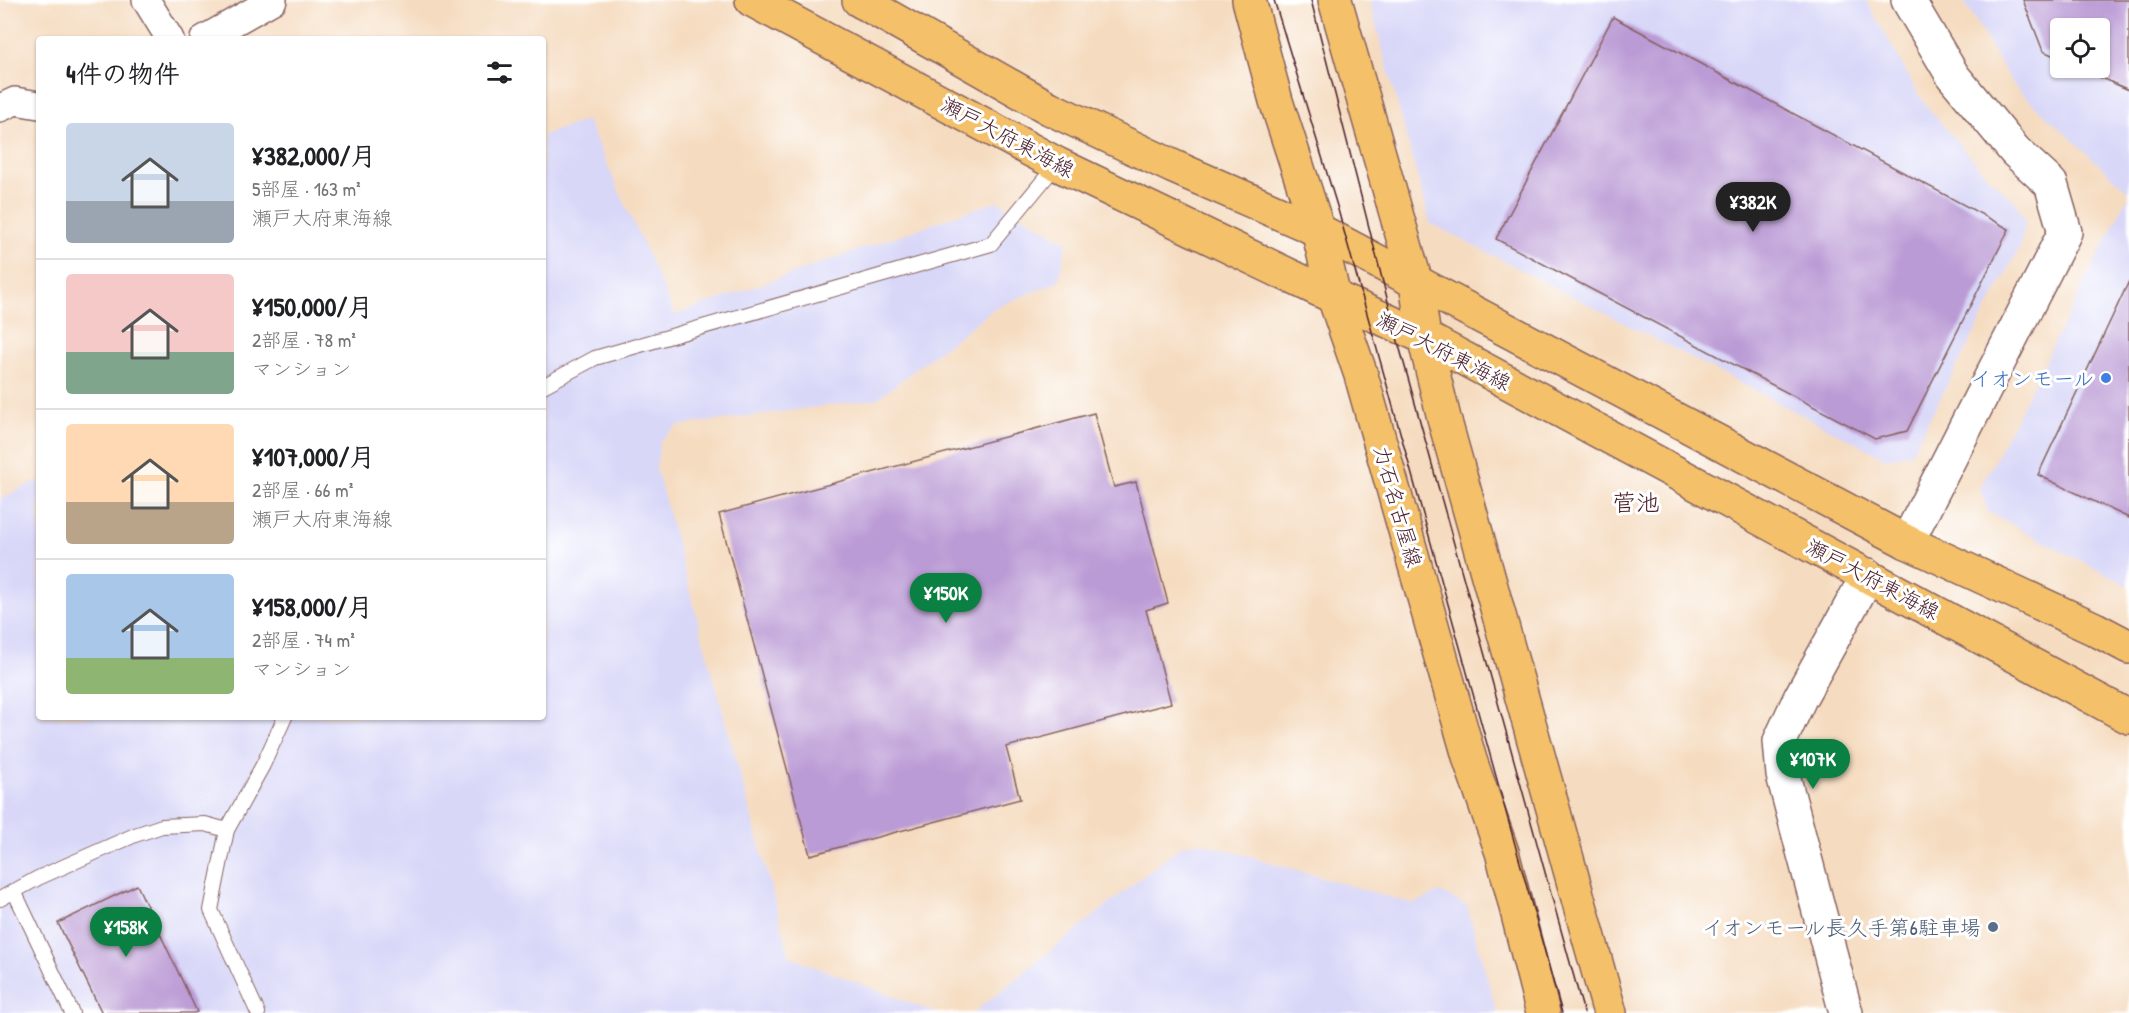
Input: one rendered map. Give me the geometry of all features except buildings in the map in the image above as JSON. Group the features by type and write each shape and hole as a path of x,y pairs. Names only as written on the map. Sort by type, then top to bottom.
{"main road":[{"name":"瀬戸大府東海線","path":"752,0 1057,164 1424,338 2129,717"},
{"path":"859,0 1049,108 1174,167 1318,230 1907,542 2129,647"},
{"name":"力石名古屋線","path":"1249,0 1276,101 1318,230 1334,297 1361,375 1470,760 1502,852 1543,1013"},
{"path":"1335,0 1416,283 1424,338 1444,418 1610,1013"}],"street":[{"path":"146,0 168,36"},
{"path":"209,36 273,0"},
{"path":"1907,542 2065,232 2051,184 2015,150 1953,76 1908,0"},
{"path":"0,108 15,101 36,104"},
{"path":"1846,1013 1783,775 1780,741 1800,698 1868,575"}],"lane":[{"path":"546,384 595,358 991,244 1057,164"},
{"path":"258,1013 211,910 227,830 263,765 284,720"},
{"path":"0,899 38,878 113,844 162,826 205,824 227,830"},
{"path":"14,891 72,1013"}],"shaded area":[{"path":"1369,0 1866,0 1923,102 1988,177 2016,202 2026,223 2019,249 1911,453 1887,459 1430,223"},
{"path":"1963,0 2129,0 2129,192 2014,86"},
{"path":"587,120 675,315 997,201 1067,242 1058,282 996,307 877,399 677,426 660,441 656,468 790,957 937,1013 0,1013 0,499 36,481 36,720 546,720 546,134"},
{"path":"2129,195 2129,586 1988,512 1980,489"},
{"path":"1199,842 1413,904 1440,892 1467,906 1497,1013 973,1013 1181,846"}],"tram line":[{"path":"1274,0 1337,206 1562,1013"},
{"path":"1311,0 1400,349 1584,1013"}],"place":[{"name":"イオンモール","path":"2106,378"},
{"name":"イオンモール長久手第6駐車場","path":"1993,927"}],"district":[{"name":"菅池","path":"1636,502"}]}
